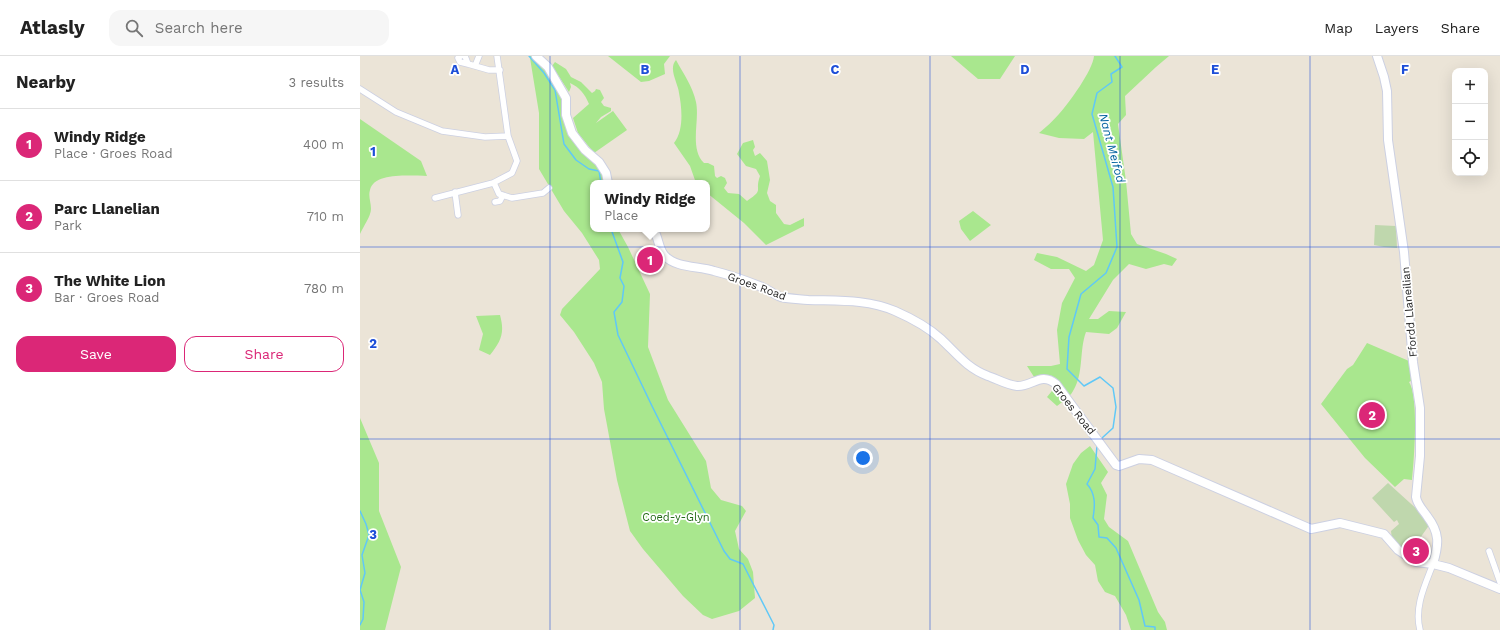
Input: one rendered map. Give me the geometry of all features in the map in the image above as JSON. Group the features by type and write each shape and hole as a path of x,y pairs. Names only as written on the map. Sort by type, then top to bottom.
{"street":[{"path":"461,56 458,58 460,61 468,64 489,70 500,70"},
{"path":"465,56 468,64"},
{"path":"475,66 479,56"},
{"path":"435,198 494,183 512,173 517,161 508,136 497,56"},
{"path":"536,56 548,67 566,98 566,115 572,133 585,150 599,162 606,173 607,180"},
{"name":"Ffordd Llaneilian","path":"1377,56 1387,91 1388,140 1404,252 1413,362 1420,408 1420,456 1416,496 1417,502 1433,525 1437,534 1437,552 1433,564"},
{"path":"360,89 396,112 442,131 485,138 508,136"},
{"path":"494,183 499,194 512,198 531,197 549,188"},
{"path":"455,192 458,215"},
{"path":"495,202 500,201 503,195"},
{"name":"Groes Road","path":"655,232 660,250 665,257 672,262 712,270 763,288 781,297 852,301 883,306 896,311 924,326 940,338 970,367 978,371 1015,386 1040,379 1052,381 1056,384 1095,435 1116,465 1119,466 1139,459 1152,460 1311,529 1340,523 1384,534 1398,550 1416,562 1433,564"},
{"path":"1489,551 1500,582"},
{"path":"1420,630 1418,616 1419,608 1433,564 1449,568 1500,589"}],"green space":[{"name":"Coed-y-Glyn","path":"529,56 533,56 547,69 564,98 564,114 604,174 605,180 590,180 590,232 620,232 650,294 648,347 668,400 706,461 711,488 721,500 742,506 746,511 735,531 739,549 748,559 753,572 755,598 739,611 712,619 703,615 683,596 643,549 630,531 617,480 604,409 602,382 594,363 574,332 560,315 562,309 600,269 599,260 582,233 564,211 539,169 539,113"},
{"path":"608,56 670,56 664,64 665,74 649,81 641,82"},
{"path":"951,56 1015,56 1000,79 978,79"},
{"path":"1094,56 1169,56 1125,96 1126,115 1118,124 1126,181 1131,234 1137,244 1177,259 1172,266 1164,264 1146,269 1129,264 1113,280 1089,319 1098,319 1109,311 1126,312 1117,328 1109,334 1086,332 1079,377 1070,395 1057,406 1047,397 1056,386 1036,380 1027,366 1051,366 1060,364 1057,330 1062,303 1075,278 1069,269 1051,269 1034,260 1037,253 1057,257 1086,271 1094,265 1103,240 1093,132 1084,139 1059,138 1039,133 1057,117 1074,95 1090,69"},
{"path":"676,60 688,80 695,96 697,109 697,150 704,163 714,166 715,176 717,178 721,176 725,178 727,183 724,188 728,193 739,194 747,201 756,194 758,190 758,181 760,176 756,169 746,166 737,154 743,143 753,140 755,147 753,150 755,156 760,153 767,161 770,180 767,193 770,201 776,205 776,213 784,224 790,225 804,218 804,226 766,245 744,223 710,195 710,180 695,180 690,166 674,143 681,126 681,112 678,89 673,72"},
{"path":"555,62 566,69 571,77 581,82 592,93 596,89 600,90 604,98 601,102 604,106 611,108 611,111 601,117 596,123 613,111 627,130 594,153 578,133 573,118 589,104 586,97 581,91 570,83 571,87 569,92 552,66"},
{"path":"360,119 421,161 427,176 394,176 378,180 373,184 369,192 371,212 360,234"},
{"path":"973,211 991,225 970,241 961,229 959,221"},
{"path":"1375,225 1396,226 1397,248 1374,245"},
{"path":"500,315 502,327 501,336 490,355 479,350 483,334 476,316"},
{"path":"1367,343 1409,361 1411,381 1409,382 1412,389 1415,414 1415,444 1412,480 1404,479 1395,487 1365,458 1321,404 1347,369 1353,365"},
{"path":"360,418 379,463 379,511 401,567 385,630 360,630"},
{"path":"1090,446 1108,472 1101,483 1107,495 1104,519 1109,527 1128,541 1158,612 1165,622 1167,630 1131,630 1126,615 1115,596 1105,592 1098,581 1095,565 1086,555 1078,540 1070,518 1070,504 1066,484 1073,464 1081,453"},
{"path":"1388,483 1420,512 1430,524 1408,555 1392,540 1391,531 1399,524 1397,520 1394,522 1372,498"}],"waterway":[{"path":"529,56 544,73 555,90 564,144 576,160 589,169 599,171 600,180"},
{"name":"Nant Meifod","path":"1102,438 1113,428 1116,407 1113,388 1100,377 1084,386 1067,369 1069,337 1081,294 1106,273 1117,247 1113,187 1092,114 1097,93 1112,82 1111,74 1122,67 1115,56"},
{"path":"612,232 623,262 620,278 624,286 622,302 614,312 618,335 724,551 730,559 743,564 774,625 773,630"},
{"name":"Nant Meifod","path":"1097,446 1095,469 1087,484 1093,496 1093,518 1098,525 1099,537 1107,538 1116,548 1139,600 1145,626 1155,627 1155,630"},
{"path":"360,511 369,535 362,555 365,573 360,590 364,602 363,619 360,625"}],"place":[{"name":"Windy Ridge","path":"650,260"},
{"name":"Parc Llanelian","path":"1372,415"},
{"name":"The White Lion","path":"1416,551"}]}
